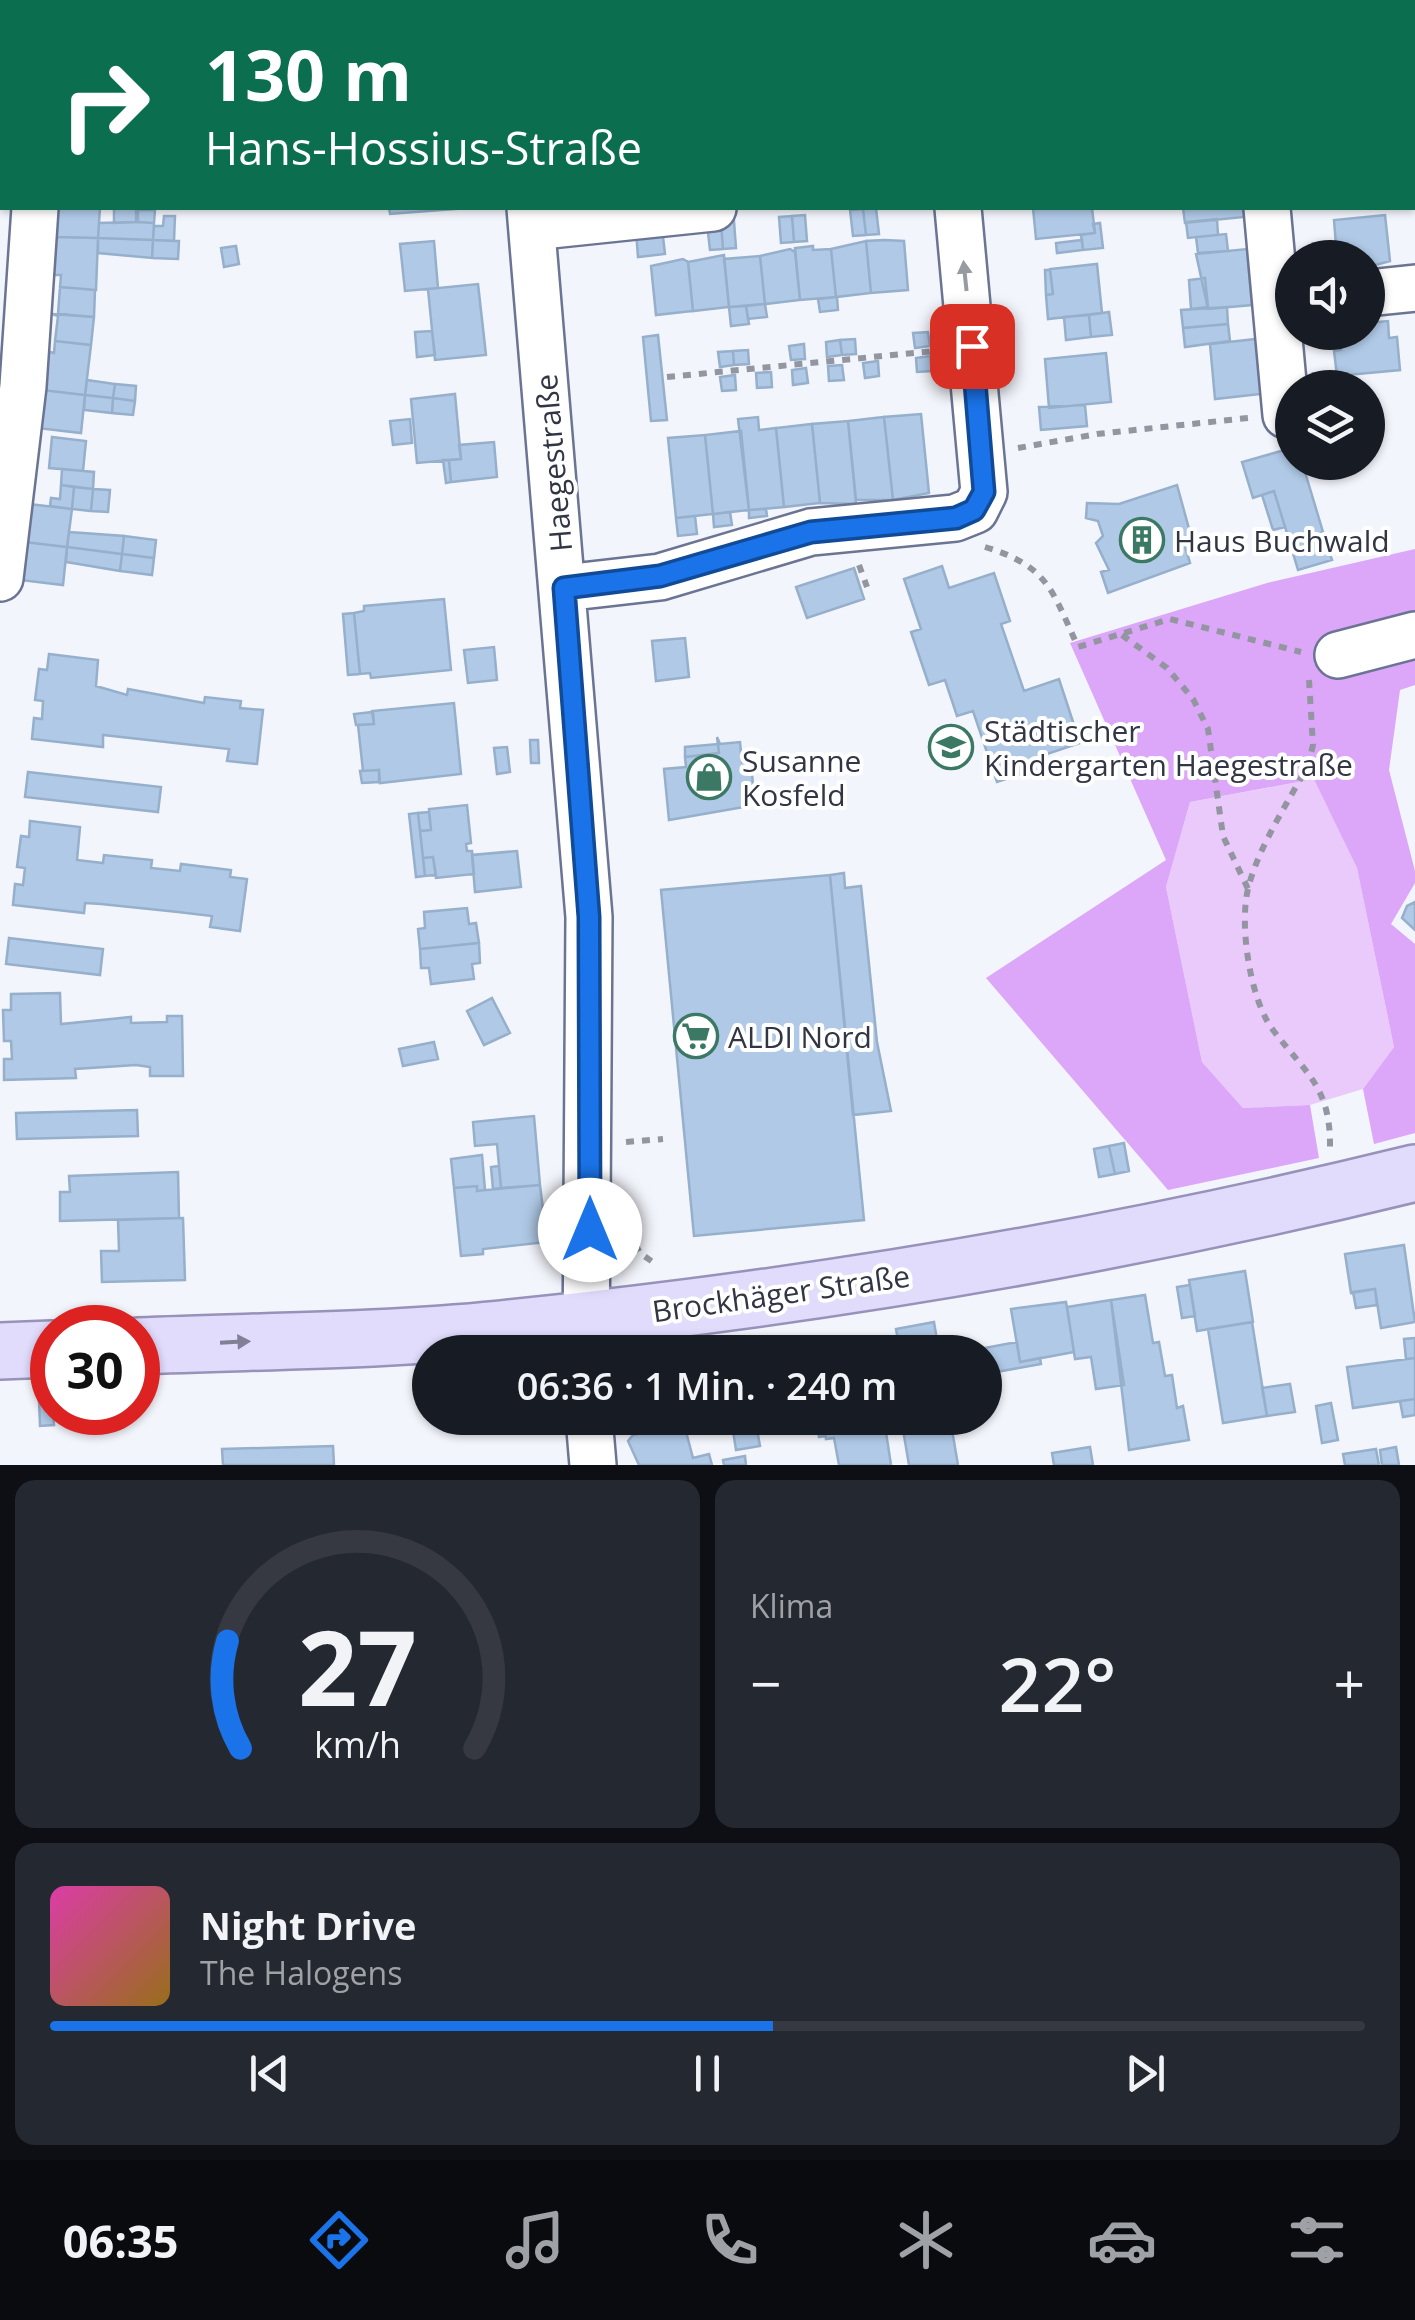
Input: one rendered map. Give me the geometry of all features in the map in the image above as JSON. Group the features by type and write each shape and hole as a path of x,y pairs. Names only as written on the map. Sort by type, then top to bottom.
{"main road":[{"name":"Brockhäger Straße","path":"592,1335 1275,1208 1415,1174"},
{"name":"Brockhäger Straße","path":"160,1345 496,1329 574,1335"},
{"path":"0,1351 30,1350"}],"street":[{"path":"0,578 24,368 36,210"},
{"path":"531,217 673,210"},
{"path":"564,588 660,576 811,532 956,518 974,510 984,492 982,454 958,210"},
{"path":"1267,210 1275,250"},
{"name":"Haegestraße","path":"531,217 589,917 587,1335"},
{"path":"1385,291 1415,288"},
{"path":"1322,654 1415,636"},
{"path":"590,1435 593,1465"}],"path":[{"path":"667,377 928,351"},
{"path":"982,454 1098,434 1275,415"},
{"path":"980,546 1020,558 1042,573 1078,647 1170,619 1322,654 1308,765 1248,889 1247,956 1270,1026 1320,1089 1330,1121 1330,1155"},
{"path":"1121,634 1167,668 1193,699 1208,729 1223,836 1248,889"},
{"path":"626,1157 626,1140 663,1138"},
{"path":"627,1226 640,1253 630,1254"}],"shaded area":[{"path":"1415,549 1415,685 1400,690 1389,770 1415,871 1415,883 1391,924 1415,944 1415,1133 1374,1144 1363,1089 1394,1047 1357,868 1314,779 1190,802 1166,887 1202,1062 1243,1108 1310,1105 1319,1158 1168,1190 986,978 1166,860 1070,643 1267,583"},
{"path":"1315,779 1357,868 1394,1047 1363,1089 1310,1105 1243,1108 1202,1062 1166,887 1190,802"}],"building":[{"path":"56,210 100,210 98,238 55,237"},
{"path":"114,210 136,210 136,222 114,223"},
{"path":"138,210 155,210 154,223 138,222"},
{"path":"389,210 442,210 390,214"},
{"path":"850,210 863,210 866,235 853,236"},
{"path":"863,210 876,210 879,234 866,235"},
{"path":"1033,210 1092,210 1095,233 1036,239"},
{"path":"1183,210 1243,210 1244,217 1185,223"},
{"path":"805,215 807,241 794,242 792,216"},
{"path":"1385,215 1390,261 1385,262 1385,240 1336,240 1334,220"},
{"path":"164,216 175,216 174,241 153,240 154,226 163,226"},
{"path":"792,216 794,242 781,243 779,217"},
{"path":"1217,219 1218,235 1188,238 1186,222"},
{"path":"734,221 736,248 723,249 721,223"},
{"path":"99,223 154,223 153,240 98,238"},
{"path":"721,223 723,249 710,250 707,224"},
{"path":"1100,223 1103,248 1083,250 1081,235 1095,233 1093,224"},
{"path":"662,228 665,254 638,257 636,231"},
{"path":"1226,234 1228,251 1198,253 1196,237"},
{"path":"55,237 98,238 96,290 60,287 61,275 53,275"},
{"path":"98,238 153,240 152,258 98,253"},
{"path":"153,240 179,241 178,259 152,258"},
{"path":"1082,240 1083,250 1057,253 1056,243"},
{"path":"434,241 438,288 405,291 400,244"},
{"path":"866,241 904,241 908,290 871,293"},
{"path":"866,241 871,293 836,297 831,249"},
{"path":"236,246 239,264 224,267 221,248"},
{"path":"813,246 813,250 831,249 836,297 800,300 795,248"},
{"path":"790,249 795,252 800,300 765,304 760,256"},
{"path":"1247,249 1252,305 1208,309 1196,254"},
{"path":"724,255 729,307 693,311 688,262"},
{"path":"760,256 765,304 729,307 724,259"},
{"path":"683,259 688,262 693,311 656,315 651,266"},
{"path":"1097,264 1102,313 1048,319 1046,295 1053,294 1050,269"},
{"path":"1045,270 1050,270 1053,294 1046,295"},
{"path":"1205,278 1208,307 1191,309 1189,280"},
{"path":"478,284 486,355 435,360 428,289"},
{"path":"60,287 95,290 94,317 58,314"},
{"path":"837,297 838,310 820,312 818,299"},
{"path":"765,304 767,317 748,319 746,306"},
{"path":"746,306 749,324 731,326 729,307"},
{"path":"1227,307 1228,324 1183,328 1181,310"},
{"path":"1109,312 1112,335 1091,337 1089,315"},
{"path":"52,314 94,317 91,345 55,341 58,316"},
{"path":"1089,315 1091,337 1066,340 1064,317"},
{"path":"1385,321 1389,338 1397,337 1400,370 1336,370 1334,351 1385,350"},
{"path":"1228,324 1230,341 1185,347 1183,328"},
{"path":"432,331 435,355 417,357 415,332"},
{"path":"928,332 930,346 915,348 913,333"},
{"path":"658,335 667,420 651,421 643,337"},
{"path":"855,339 856,354 842,355 840,340"},
{"path":"1256,339 1261,394 1215,399 1210,344"},
{"path":"840,340 842,355 827,357 826,342"},
{"path":"55,341 91,345 85,395 42,390 46,351 54,353"},
{"path":"804,344 805,359 791,360 789,346"},
{"path":"748,350 749,364 734,365 733,351"},
{"path":"733,351 734,365 720,367 718,352"},
{"path":"1106,353 1111,402 1049,408 1045,359"},
{"path":"930,356 932,371 917,372 916,358"},
{"path":"878,361 879,376 865,378 863,363"},
{"path":"842,365 844,380 829,381 828,366"},
{"path":"806,368 808,383 793,385 792,370"},
{"path":"771,372 772,387 757,388 756,373"},
{"path":"735,375 736,390 722,391 720,377"},
{"path":"87,380 115,384 113,398 85,395"},
{"path":"115,384 136,386 135,401 113,398"},
{"path":"42,390 85,395 81,433 37,428"},
{"path":"455,394 461,459 417,463 411,399"},
{"path":"85,395 113,398 112,413 84,410"},
{"path":"113,398 135,401 133,415 112,413"},
{"path":"1085,405 1087,426 1041,430 1039,407"},
{"path":"921,414 929,493 893,500 884,417"},
{"path":"758,417 759,430 776,428 784,507 749,510 738,419"},
{"path":"884,417 893,500 856,500 848,421"},
{"path":"410,419 412,443 393,445 390,421"},
{"path":"848,421 856,504 820,503 812,424"},
{"path":"812,424 820,503 784,507 776,428"},
{"path":"741,431 749,510 713,514 705,435"},
{"path":"705,435 713,514 676,518 668,438"},
{"path":"52,437 86,441 83,471 49,468"},
{"path":"494,442 497,477 451,482 449,460 461,459 459,445"},
{"path":"1275,453 1275,480 1307,480 1323,532 1290,543 1274,491 1253,498 1242,462"},
{"path":"443,460 449,460 451,482 446,483"},
{"path":"62,469 94,472 93,489 61,485"},
{"path":"61,485 74,487 72,509 50,506 51,498 60,499"},
{"name":"Haus Buchwald","path":"1177,485 1191,536 1183,539 1190,563 1108,593 1101,572 1109,570 1096,543 1103,536 1098,521 1086,518 1087,503 1119,504"},
{"path":"74,487 93,489 91,511 72,509"},
{"path":"93,489 110,490 108,512 91,511"},
{"path":"1274,491 1285,527 1273,530 1262,495"},
{"path":"29,504 72,509 67,547 24,542"},
{"path":"766,509 767,516 749,518 749,510"},
{"path":"730,512 732,525 714,527 713,514"},
{"path":"695,516 697,534 678,536 676,518"},
{"path":"69,532 124,536 122,554 67,547"},
{"path":"1323,532 1332,560 1298,570 1290,543"},
{"path":"124,536 156,540 154,558 122,554"},
{"path":"24,542 67,547 63,585 20,580"},
{"path":"67,547 122,554 120,571 66,562"},
{"path":"122,554 154,558 152,575 120,571"},
{"path":"942,566 949,588 994,573 1010,621 1001,624 1024,691 1059,679 1080,743 1032,759 1036,769 997,782 973,711 957,716 945,680 929,685 911,632 921,629 904,579"},
{"path":"854,568 864,599 807,618 796,587"},
{"path":"444,599 451,670 371,678 370,673 360,674 354,613 364,611 364,606"},
{"path":"354,613 360,674 348,675 343,614"},
{"path":"685,638 689,677 656,681 652,641"},
{"path":"494,647 497,680 468,683 464,650"},
{"path":"49,654 98,660 96,686 127,695 128,689 204,703 205,697 241,701 240,708 263,710 257,764 227,761 229,749 103,735 103,747 32,739 34,718 42,719 43,701 35,700 39,669 47,670"},
{"path":"454,703 461,774 380,783 379,770 363,771 358,725 374,724 372,711"},
{"path":"373,712 374,724 356,725 354,714"},
{"name":"Susanne Kosfeld","path":"717,737 720,744 740,742 742,762 751,761 753,785 742,786 744,807 669,820 664,769 686,767 685,757 719,753"},
{"path":"530,740 538,740 539,763 531,763"},
{"path":"718,744 719,753 685,757 685,747"},
{"path":"507,747 510,772 497,774 494,748"},
{"path":"379,770 379,782 362,783 360,771"},
{"path":"28,772 161,787 158,812 25,797"},
{"path":"467,805 471,843 466,844 467,851 472,851 474,874 436,878 433,857 423,858 420,831 431,830 429,809"},
{"path":"429,812 431,830 420,831 418,813"},
{"path":"418,813 425,876 416,877 409,814"},
{"path":"30,821 80,827 77,860 103,863 104,855 152,860 151,868 180,871 181,864 231,870 230,877 247,879 240,931 210,927 212,916 178,912 85,903 84,913 13,905 15,884 23,885 25,868 17,867 21,836 29,837"},
{"path":"517,851 521,887 475,892 472,855"},
{"path":"433,857 436,875 425,876 423,858"},
{"path":"844,873 845,888 861,886 877,1042 891,1111 853,1115 830,875"},
{"path":"830,875 864,1220 694,1236 661,890"},
{"path":"1415,902 1415,930 1402,918 1407,906"},
{"path":"467,908 469,924 476,923 479,943 420,949 418,929 425,928 424,912"},
{"path":"9,938 103,949 100,975 6,964"},
{"path":"479,943 480,963 472,964 474,979 431,984 429,968 421,968 420,949"},
{"path":"60,993 61,1024 131,1017 131,1023 167,1022 167,1016 182,1016 183,1076 150,1076 150,1067 136,1065 75,1069 76,1078 4,1080 4,1059 12,1059 11,1041 4,1041 3,1010 11,1010 11,994"},
{"path":"492,998 510,1033 484,1045 467,1011"},
{"path":"434,1042 438,1059 403,1066 399,1049"},
{"path":"137,1110 138,1136 17,1139 16,1113"},
{"path":"534,1116 540,1185 501,1188 497,1144 475,1146 473,1122"},
{"path":"1124,1143 1129,1171 1115,1174 1109,1146"},
{"path":"1109,1146 1115,1174 1099,1177 1094,1149"},
{"path":"482,1155 485,1190 477,1191 477,1186 454,1188 451,1159"},
{"path":"499,1166 501,1188 493,1189 491,1167"},
{"path":"178,1172 179,1218 60,1221 60,1192 70,1192 69,1176"},
{"path":"540,1185 547,1242 483,1249 483,1254 461,1256 454,1188 477,1186 477,1191"},
{"path":"183,1218 185,1280 102,1282 101,1251 119,1251 118,1220"},
{"path":"1404,1245 1415,1322 1381,1328 1375,1289 1351,1293 1345,1254"},
{"path":"1245,1271 1253,1322 1197,1331 1189,1280"},
{"path":"1190,1285 1195,1316 1182,1318 1177,1287"},
{"path":"1375,1289 1377,1305 1356,1308 1353,1292"},
{"path":"1145,1295 1153,1343 1159,1342 1165,1376 1172,1375 1177,1408 1183,1406 1189,1440 1129,1450 1111,1300"},
{"path":"1111,1300 1124,1385 1096,1389 1091,1357 1075,1359 1067,1307"},
{"path":"1066,1302 1074,1352 1020,1362 1011,1309"},
{"path":"934,1322 936,1335 897,1335 896,1329"},
{"path":"1252,1322 1267,1416 1223,1423 1208,1329"},
{"path":"1415,1338 1415,1358 1406,1359 1404,1339"},
{"path":"1017,1342 1020,1362 1040,1358 1041,1364 1002,1371 1002,1345"},
{"path":"1415,1358 1415,1399 1353,1408 1347,1367"},
{"path":"1290,1384 1295,1412 1267,1416 1262,1388"},
{"path":"1415,1399 1415,1415 1403,1417 1400,1401"},
{"path":"1331,1403 1338,1440 1322,1443 1316,1406"},
{"path":"633,1435 687,1435 693,1458 709,1454 712,1465 639,1465 628,1441"},
{"path":"734,1435 758,1435 760,1446 736,1450"},
{"path":"825,1435 886,1435 891,1465 839,1465 834,1438 826,1439"},
{"path":"904,1435 953,1435 958,1465 909,1465"},
{"path":"333,1446 334,1465 223,1465 222,1449"},
{"path":"1090,1447 1093,1465 1054,1465 1052,1453"},
{"path":"1396,1447 1399,1465 1382,1465 1380,1450"},
{"path":"1376,1449 1379,1465 1345,1465 1343,1454"},
{"path":"745,1456 746,1465 724,1465 723,1460"}],"place":[{"name":"Haus Buchwald","path":"1142,540"},
{"name":"Städtischer Kindergarten Haegestraße","path":"951,747"},
{"name":"Susanne Kosfeld","path":"709,777"},
{"name":"ALDI Nord","path":"696,1036"}],"route":[{"path":"590,1230 589,917 564,588 660,576 811,532 956,518 974,510 984,492 972,346"}]}
